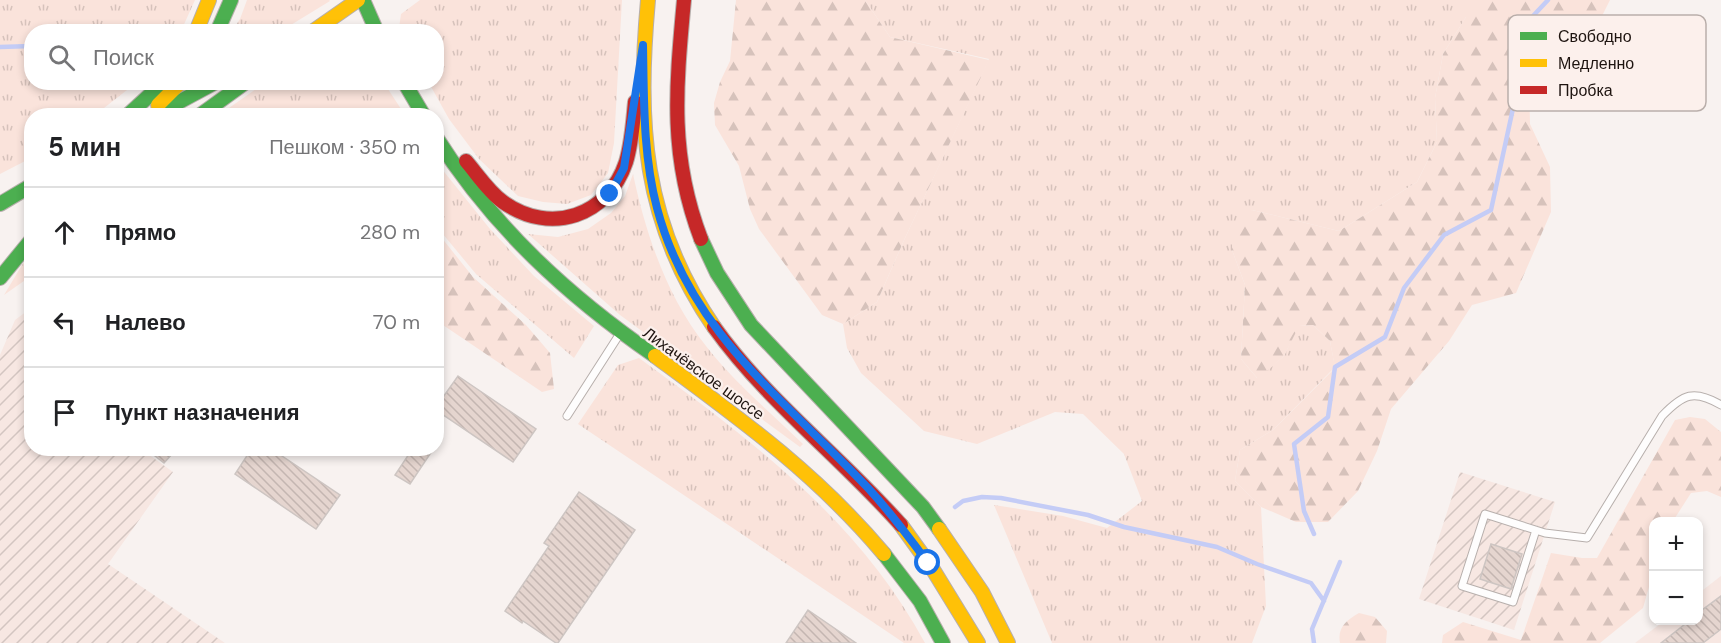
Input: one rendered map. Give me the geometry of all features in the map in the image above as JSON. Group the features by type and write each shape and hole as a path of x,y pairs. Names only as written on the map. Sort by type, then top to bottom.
{"main road":[{"path":"199,24 209,0"},
{"path":"221,24 231,0"},
{"path":"322,24 361,0 373,24"},
{"path":"444,136 505,204 525,214 542,219 559,220 578,216 595,208 610,194 624,168 648,0"},
{"path":"684,0 675,98 679,164 699,237 715,270 733,302 751,325 923,507 982,592 1008,643"},
{"path":"643,45 645,128 657,208 682,274 699,307 744,364 867,488 901,526 934,572 976,643"},
{"path":"136,108 155,90"},
{"path":"154,108 173,90"},
{"path":"168,108 201,90"},
{"path":"210,108 235,90"},
{"path":"409,90 420,108"},
{"name":"Лихачёвское шоссе","path":"444,149 465,180 531,256 573,295 620,333 661,360 756,431 802,469 853,519 918,598 943,643"},
{"path":"6,200 24,190"},
{"path":"0,278 24,250"}],"lane":[{"path":"567,416 620,333"},
{"path":"1536,530 1513,602 1462,586 1485,514 1536,530 1587,538 1662,417 1675,403 1692,394 1707,397 1721,405"}],"shaded area":[{"path":"24,313 24,456 151,456 173,472 108,564 225,643 0,643 0,355 15,320"},
{"path":"1460,472 1555,502 1514,630 1419,599"},
{"path":"1721,576 1721,643 1635,643 1659,625 1703,625 1703,590"}],"green space":[{"path":"0,0 195,0 184,24 24,24 24,90 127,90 104,108 24,108 24,162 0,174"},
{"path":"247,0 330,1 292,24 237,24"},
{"path":"420,0 622,0 614,143 608,173 591,195 567,204 543,202 518,196 479,159 449,119 433,90 444,90 444,24 400,24 401,14"},
{"path":"736,0 865,0 890,37 989,60 877,302 843,324 822,315 759,229 750,209 739,166 715,125 714,103 720,82 730,61"},
{"path":"865,0 1466,0 1466,17 1443,54 1435,98 1437,142 1417,182 1339,231 1252,210 1232,250 1245,285 1241,359 1257,378 1284,356 1298,326 1313,325 1330,341 1335,367 1273,430 1240,450 1235,481 1261,507 1266,606 1252,643 1052,643 994,505 1063,516 1107,528 1142,501 1124,454 1083,414 1055,412 977,444 924,431 861,373 847,348 843,324 877,302 989,59 890,37"},
{"path":"1466,0 1610,0 1602,15 1508,15 1508,111 1530,111 1530,124 1550,167 1551,212 1516,293 1472,305 1449,341 1391,409 1377,451 1358,491 1328,522 1296,522 1261,507 1235,481 1240,450 1273,430 1335,368 1330,341 1313,325 1299,326 1284,356 1258,379 1241,359 1245,285 1232,250 1232,223 1252,210 1339,231 1417,182 1437,142 1435,98 1443,54 1466,17"},
{"path":"255,90 389,90 400,108 229,108"},
{"path":"444,172 490,229 534,276 594,326 574,358 476,274 444,235"},
{"path":"633,174 644,220 660,264 669,286 692,327 728,372 803,444 800,447 620,315 528,234 558,237 588,229 611,213 625,196"},
{"path":"444,241 473,277 526,325 550,353 554,389 542,392 444,326"},
{"path":"24,263 24,281 4,295"},
{"path":"639,358 721,419 798,484 868,558 898,598 925,643 904,643 578,424 618,365"},
{"path":"1690,417 1705,419 1721,432 1721,497 1707,491 1691,493 1676,517 1649,517 1649,587 1643,608 1600,643 1442,643 1443,635 1463,622 1521,640 1551,553 1597,558 1675,420"},
{"path":"1359,613 1375,617 1387,631 1386,643 1340,643 1342,628 1347,621"}],"building":[{"path":"458,376 536,429 513,462 444,415 444,396"},
{"path":"155,456 170,456 164,463"},
{"path":"247,456 282,456 340,495 316,529 235,474"},
{"path":"408,456 429,456 410,484 395,475"},
{"path":"579,492 635,530 556,643 505,611 549,546 544,543"},
{"path":"1491,544 1522,554 1511,589 1480,579"},
{"path":"1721,596 1721,629 1703,643 1661,643 1684,625 1703,625 1703,609"},
{"path":"808,610 856,643 786,643"}],"waterway":[{"path":"1534,15 1548,0"},
{"path":"0,47 24,46"},
{"path":"1314,534 1304,511 1294,444 1328,417 1335,367 1385,337 1404,288 1444,235 1491,210 1512,111"},
{"path":"955,507 963,501 982,497 1001,498 1088,515 1124,527 1217,547 1311,583 1324,601"},
{"path":"1314,643 1312,629 1340,562"}],"traffic: fast":[{"path":"220,24 231,0"},
{"path":"363,0 374,24"},
{"path":"136,108 155,90"},
{"path":"168,108 201,90"},
{"path":"210,108 235,90"},
{"path":"409,90 419,108"},
{"path":"444,149 482,201 534,258 592,309 655,356"},
{"path":"0,204 24,190"},
{"path":"701,239 717,273 751,325 923,507 939,529"},
{"path":"0,278 24,249"},
{"path":"884,554 920,601 943,643"}],"traffic: slow":[{"path":"199,24 209,0"},
{"path":"324,24 358,0"},
{"path":"648,0 644,88 645,130 650,170 659,210 672,249 690,288 714,327"},
{"path":"158,105 173,90"},
{"path":"655,356 804,472 884,554"},
{"path":"901,525 932,568 978,643"},
{"path":"939,529 982,592 1008,643"}],"traffic: jam":[{"path":"684,0 677,92 679,149 691,208 701,239"},
{"path":"466,161 498,198 521,212 540,218 558,219 576,215 592,207 606,196 618,181 628,154 635,102"},
{"path":"714,327 757,380 901,525"}],"route":[{"path":"610,194 624,168 628,151 643,45 645,128 657,208 669,244 699,307 744,364 867,488 901,526 928,563"}]}
